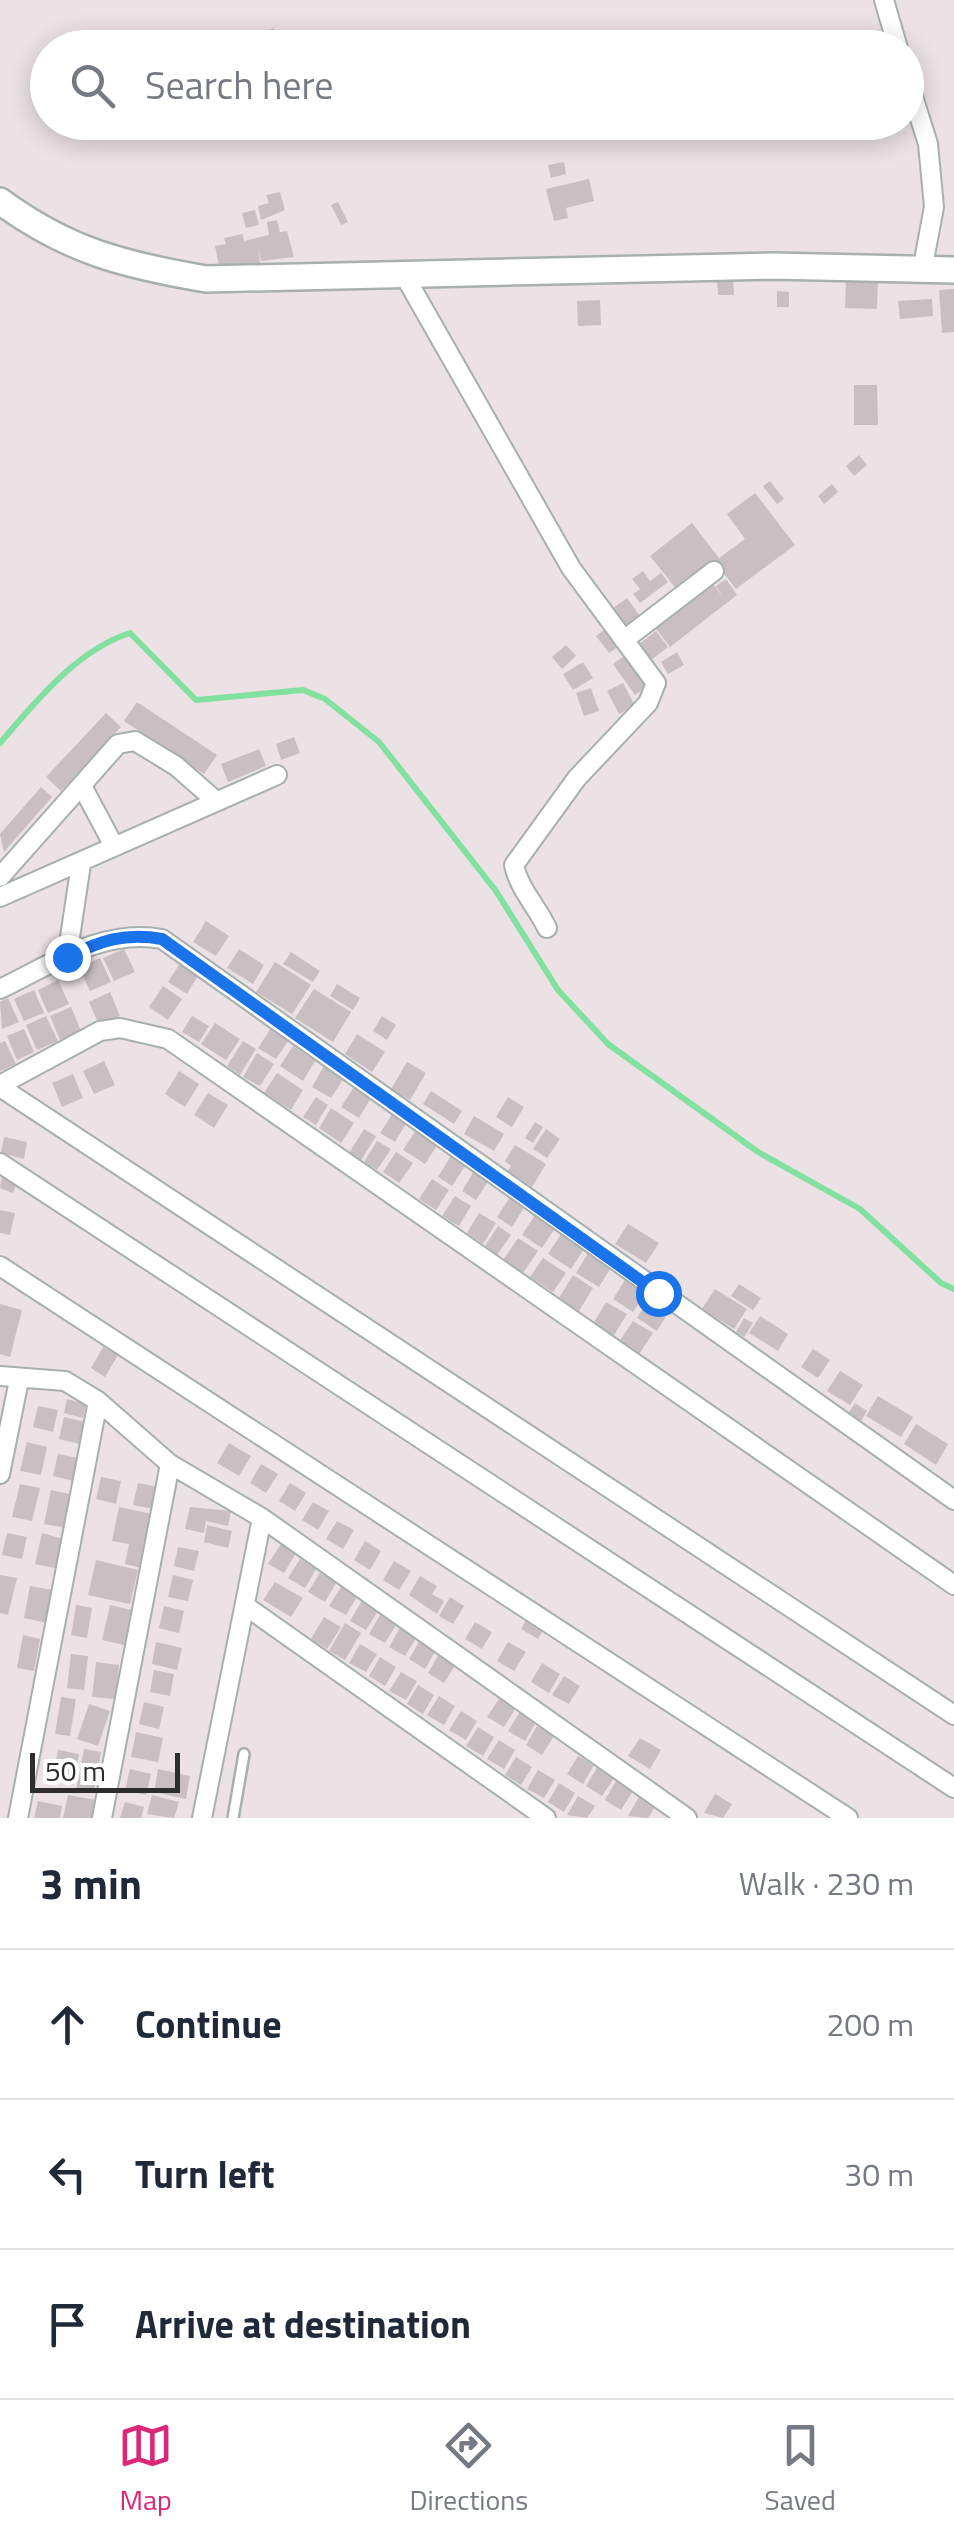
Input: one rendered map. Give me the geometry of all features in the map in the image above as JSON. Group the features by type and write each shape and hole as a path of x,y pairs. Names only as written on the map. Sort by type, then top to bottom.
{"street":[{"path":"884,0 893,30"},
{"path":"922,272 934,207 924,131"},
{"path":"0,201 42,232 89,253 137,268 206,279 773,266 954,270"},
{"path":"403,273 571,568 656,682 648,704 577,778 514,865 518,885 548,928"},
{"path":"624,640 714,571"},
{"path":"0,878 118,744 135,740 176,766 216,801"},
{"path":"0,897 277,775"},
{"path":"82,786 114,846"},
{"path":"67,957 81,864"},
{"path":"0,988 96,942 132,934 162,939 954,1500"},
{"path":"954,1584 168,1039 120,1028 100,1031 0,1086 954,1714"},
{"path":"0,1163 954,1788"},
{"path":"0,1266 848,1818"},
{"path":"0,1474 9,1378 64,1381 98,1401 170,1464 262,1518 688,1818"},
{"path":"18,1818 98,1401"},
{"path":"102,1818 170,1464"},
{"path":"202,1818 262,1518"},
{"path":"247,1607 546,1818"}],"lane":[{"path":"233,1818 244,1754"}],"building":[{"path":"564,162 566,174 551,178 548,165"},
{"path":"589,179 594,201 566,208 568,218 554,221 546,189"},
{"path":"280,192 285,210 261,220 258,206 269,203 266,195"},
{"path":"338,202 348,222 341,225 331,205"},
{"path":"255,210 259,225 246,228 242,213"},
{"path":"277,220 280,232 287,231 294,257 261,261 258,248 261,270 220,271 215,246 226,244 224,238 243,234 244,241 269,235 267,222"},
{"path":"846,278 878,279 877,309 845,308"},
{"path":"717,280 733,280 734,295 718,295"},
{"path":"954,289 954,332 942,333 939,290"},
{"path":"777,291 789,292 789,307 777,307"},
{"path":"932,299 933,316 900,319 898,301"},
{"path":"600,300 601,325 578,326 577,301"},
{"path":"854,385 877,385 878,425 854,425"},
{"path":"859,455 867,465 854,476 846,466"},
{"path":"770,481 784,499 777,504 763,486"},
{"path":"832,484 838,492 824,504 818,496"},
{"path":"755,493 795,545 736,589 714,561 677,590 650,556 692,523 719,558 745,539 727,514"},
{"path":"643,571 650,581 661,573 668,582 640,603 633,594 640,589 632,579"},
{"path":"726,579 737,595 670,647 654,626 712,582 724,599 716,586"},
{"path":"627,598 640,616 626,626 613,608"},
{"path":"608,627 622,644 609,653 596,636"},
{"path":"656,631 668,647 650,661 638,645"},
{"path":"566,645 576,656 562,669 552,657"},
{"path":"677,652 684,665 668,674 661,662"},
{"path":"627,654 649,685 635,695 613,664"},
{"path":"583,662 593,678 573,690 563,674"},
{"path":"623,683 635,706 619,714 607,691"},
{"path":"591,688 599,711 584,716 576,693"},
{"path":"137,702 217,755 204,774 124,721"},
{"path":"106,713 121,727 61,791 46,777"},
{"path":"294,737 300,753 281,760 276,744"},
{"path":"259,749 266,766 228,782 221,764"},
{"path":"41,787 52,797 4,852 0,834"},
{"path":"206,921 229,936 216,956 193,942"},
{"path":"124,949 135,972 114,981 103,958"},
{"path":"239,949 264,965 253,984 227,968"},
{"path":"291,952 320,971 313,982 283,964"},
{"path":"100,958 111,982 90,991 79,967"},
{"path":"181,962 199,974 187,994 168,982"},
{"path":"275,962 311,985 292,1014 256,992"},
{"path":"58,980 69,1004 48,1013 38,990"},
{"path":"337,984 360,998 353,1010 330,996"},
{"path":"163,986 182,999 168,1020 149,1007"},
{"path":"314,989 351,1012 333,1042 295,1018"},
{"path":"34,990 44,1013 24,1021 14,999"},
{"path":"110,992 120,1016 99,1025 89,1002"},
{"path":"8,998 19,1022 2,1029 0,1002"},
{"path":"71,1007 81,1031 60,1040 50,1016"},
{"path":"46,1016 58,1041 37,1050 26,1025"},
{"path":"192,1016 209,1026 199,1042 182,1032"},
{"path":"382,1016 396,1025 387,1040 373,1031"},
{"path":"215,1023 240,1039 226,1060 201,1044"},
{"path":"271,1028 289,1040 276,1059 258,1048"},
{"path":"24,1029 34,1052 17,1060 7,1036"},
{"path":"357,1034 385,1052 372,1072 345,1054"},
{"path":"5,1041 16,1064 0,1071 0,1043"},
{"path":"243,1041 256,1049 240,1075 227,1066"},
{"path":"293,1046 315,1061 303,1081 280,1066"},
{"path":"257,1053 274,1064 260,1086 243,1077"},
{"path":"104,1061 115,1085 94,1094 83,1071"},
{"path":"407,1062 426,1073 410,1100 391,1089"},
{"path":"324,1066 344,1078 331,1098 312,1087"},
{"path":"179,1071 199,1084 185,1107 165,1094"},
{"path":"277,1073 303,1090 291,1110 264,1093"},
{"path":"73,1074 83,1098 62,1107 52,1083"},
{"path":"354,1087 371,1098 359,1118 341,1107"},
{"path":"431,1091 462,1111 454,1124 423,1104"},
{"path":"208,1093 228,1105 214,1128 194,1115"},
{"path":"316,1097 328,1105 316,1125 303,1117"},
{"path":"508,1097 524,1107 512,1127 496,1117"},
{"path":"331,1108 354,1123 341,1143 319,1128"},
{"path":"393,1113 407,1122 395,1142 380,1133"},
{"path":"474,1116 504,1134 494,1151 464,1134"},
{"path":"535,1122 543,1127 533,1143 525,1138"},
{"path":"418,1127 440,1141 425,1164 403,1150"},
{"path":"364,1129 376,1136 358,1165 346,1158"},
{"path":"546,1129 560,1139 547,1158 533,1149"},
{"path":"4,1137 27,1142 24,1159 1,1153"},
{"path":"377,1141 391,1149 377,1170 364,1162"},
{"path":"515,1145 546,1164 532,1187 508,1171 511,1166 505,1161"},
{"path":"396,1152 413,1163 399,1183 383,1172"},
{"path":"452,1154 467,1163 452,1186 438,1177"},
{"path":"3,1169 20,1175 13,1193 0,1188"},
{"path":"474,1171 489,1180 476,1200 462,1191"},
{"path":"432,1179 449,1190 436,1210 419,1199"},
{"path":"455,1196 471,1206 459,1226 442,1216"},
{"path":"510,1197 525,1206 512,1227 497,1217"},
{"path":"0,1210 15,1213 10,1235 0,1233"},
{"path":"537,1212 557,1225 542,1248 522,1235"},
{"path":"479,1213 496,1223 483,1244 467,1233"},
{"path":"628,1224 659,1243 646,1263 615,1244"},
{"path":"498,1226 511,1235 497,1255 485,1246"},
{"path":"561,1234 584,1249 571,1269 548,1254"},
{"path":"518,1238 538,1251 523,1273 503,1260"},
{"path":"588,1253 611,1267 599,1287 576,1273"},
{"path":"543,1258 566,1273 553,1292 530,1277"},
{"path":"573,1275 593,1288 579,1311 559,1298"},
{"path":"627,1277 647,1290 633,1312 613,1299"},
{"path":"739,1284 761,1298 753,1310 731,1296"},
{"path":"715,1289 747,1309 734,1329 702,1309"},
{"path":"651,1295 671,1308 657,1331 637,1318"},
{"path":"606,1302 627,1314 613,1337 593,1324"},
{"path":"0,1304 22,1310 10,1357 0,1354"},
{"path":"760,1316 788,1334 778,1351 749,1333"},
{"path":"744,1318 753,1323 744,1337 736,1332"},
{"path":"633,1321 653,1333 638,1356 618,1343"},
{"path":"103,1347 118,1355 105,1377 91,1368"},
{"path":"813,1349 830,1360 818,1378 801,1367"},
{"path":"840,1371 863,1385 850,1405 827,1391"},
{"path":"878,1396 913,1417 901,1437 866,1416"},
{"path":"67,1399 86,1404 83,1418 64,1413"},
{"path":"855,1403 867,1411 861,1421 849,1412"},
{"path":"38,1406 58,1410 53,1432 33,1427"},
{"path":"64,1417 85,1422 80,1444 59,1439"},
{"path":"916,1424 948,1444 936,1465 904,1444"},
{"path":"27,1442 47,1447 41,1475 20,1471"},
{"path":"229,1443 251,1456 239,1476 217,1463"},
{"path":"58,1454 78,1458 73,1481 53,1476"},
{"path":"261,1464 278,1474 266,1493 250,1483"},
{"path":"101,1477 121,1481 116,1504 96,1499"},
{"path":"138,1483 158,1487 153,1509 133,1505"},
{"path":"290,1483 306,1493 295,1511 279,1501"},
{"path":"20,1484 40,1488 32,1521 12,1517"},
{"path":"51,1490 74,1495 67,1528 44,1524"},
{"path":"313,1502 329,1511 318,1530 302,1520"},
{"path":"119,1507 152,1514 141,1568 125,1564 129,1544 112,1541"},
{"path":"190,1507 231,1511 228,1526 206,1521 204,1533 185,1529"},
{"path":"337,1521 354,1530 343,1549 326,1539"},
{"path":"207,1525 232,1531 228,1548 204,1542"},
{"path":"7,1533 27,1537 22,1559 2,1555"},
{"path":"42,1533 67,1540 59,1569 35,1564"},
{"path":"365,1541 381,1551 370,1570 354,1560"},
{"path":"281,1544 296,1553 284,1573 268,1564"},
{"path":"178,1547 199,1551 194,1571 174,1566"},
{"path":"300,1559 316,1569 305,1588 288,1578"},
{"path":"96,1560 138,1570 130,1604 88,1595"},
{"path":"394,1561 411,1571 399,1590 383,1580"},
{"path":"320,1573 336,1583 325,1602 308,1592"},
{"path":"0,1575 17,1578 8,1615 0,1613"},
{"path":"173,1575 193,1580 188,1601 168,1597"},
{"path":"420,1576 437,1586 432,1594 444,1601 437,1614 409,1595"},
{"path":"275,1582 303,1598 291,1617 263,1600"},
{"path":"30,1586 53,1590 47,1623 24,1618"},
{"path":"341,1587 357,1597 346,1615 329,1606"},
{"path":"450,1597 464,1606 453,1624 439,1616"},
{"path":"361,1602 378,1611 366,1630 350,1621"},
{"path":"76,1605 92,1608 87,1638 71,1635"},
{"path":"110,1605 131,1610 124,1645 102,1640"},
{"path":"164,1606 184,1611 179,1633 159,1628"},
{"path":"380,1615 396,1625 385,1643 369,1634"},
{"path":"324,1617 341,1627 327,1649 311,1639"},
{"path":"528,1617 545,1627 538,1639 521,1629"},
{"path":"475,1622 492,1632 482,1649 465,1639"},
{"path":"345,1623 361,1633 345,1660 329,1651"},
{"path":"400,1628 416,1638 405,1656 389,1647"},
{"path":"23,1635 40,1639 34,1671 17,1668"},
{"path":"420,1640 436,1650 425,1669 409,1659"},
{"path":"156,1642 182,1648 177,1670 152,1664"},
{"path":"508,1642 526,1652 514,1671 497,1661"},
{"path":"360,1644 377,1654 366,1672 349,1663"},
{"path":"71,1654 88,1656 84,1690 67,1688"},
{"path":"439,1654 456,1664 444,1683 428,1673"},
{"path":"380,1657 396,1667 385,1686 369,1676"},
{"path":"96,1662 119,1665 116,1699 92,1697"},
{"path":"542,1663 560,1674 549,1693 531,1682"},
{"path":"154,1670 174,1674 170,1696 150,1692"},
{"path":"401,1672 417,1681 406,1700 389,1691"},
{"path":"564,1676 580,1686 569,1704 552,1695"},
{"path":"418,1685 434,1695 423,1714 407,1704"},
{"path":"439,1696 455,1706 444,1725 427,1715"},
{"path":"61,1697 76,1699 70,1736 55,1734"},
{"path":"499,1699 515,1709 504,1727 487,1717"},
{"path":"144,1702 164,1707 159,1729 139,1724"},
{"path":"89,1704 110,1711 98,1746 77,1739"},
{"path":"461,1711 477,1721 466,1740 449,1730"},
{"path":"520,1712 536,1722 525,1741 508,1731"},
{"path":"537,1726 554,1736 542,1755 526,1745"},
{"path":"478,1727 494,1737 483,1756 466,1746"},
{"path":"136,1732 163,1738 158,1762 131,1757"},
{"path":"640,1738 661,1750 650,1769 628,1756"},
{"path":"499,1740 515,1750 504,1769 487,1759"},
{"path":"84,1749 101,1752 94,1793 76,1790"},
{"path":"58,1750 79,1754 74,1785 52,1780"},
{"path":"578,1756 594,1765 583,1784 567,1774"},
{"path":"516,1757 532,1767 521,1785 505,1775"},
{"path":"597,1768 614,1778 602,1796 586,1786"},
{"path":"130,1769 151,1774 146,1795 125,1790"},
{"path":"158,1769 190,1776 186,1799 154,1792"},
{"path":"538,1770 555,1780 544,1798 527,1789"},
{"path":"616,1781 633,1791 621,1810 605,1800"},
{"path":"559,1783 575,1793 564,1812 548,1802"},
{"path":"715,1794 732,1804 723,1818 704,1813"},
{"path":"68,1795 96,1800 92,1818 63,1818"},
{"path":"152,1795 179,1802 174,1818 147,1814"},
{"path":"578,1796 595,1806 587,1818 567,1815"},
{"path":"639,1797 655,1807 648,1818 628,1816"},
{"path":"38,1801 62,1806 60,1818 34,1818"},
{"path":"125,1802 144,1807 141,1818 120,1818"}],"waterway":[{"path":"0,743 75,664 130,633 196,700 303,690 325,699 379,742 496,891 558,990 608,1044 758,1152 860,1209 941,1283 954,1289"}],"route":[{"path":"67,957 96,942 132,934 162,939 658,1293"}]}
